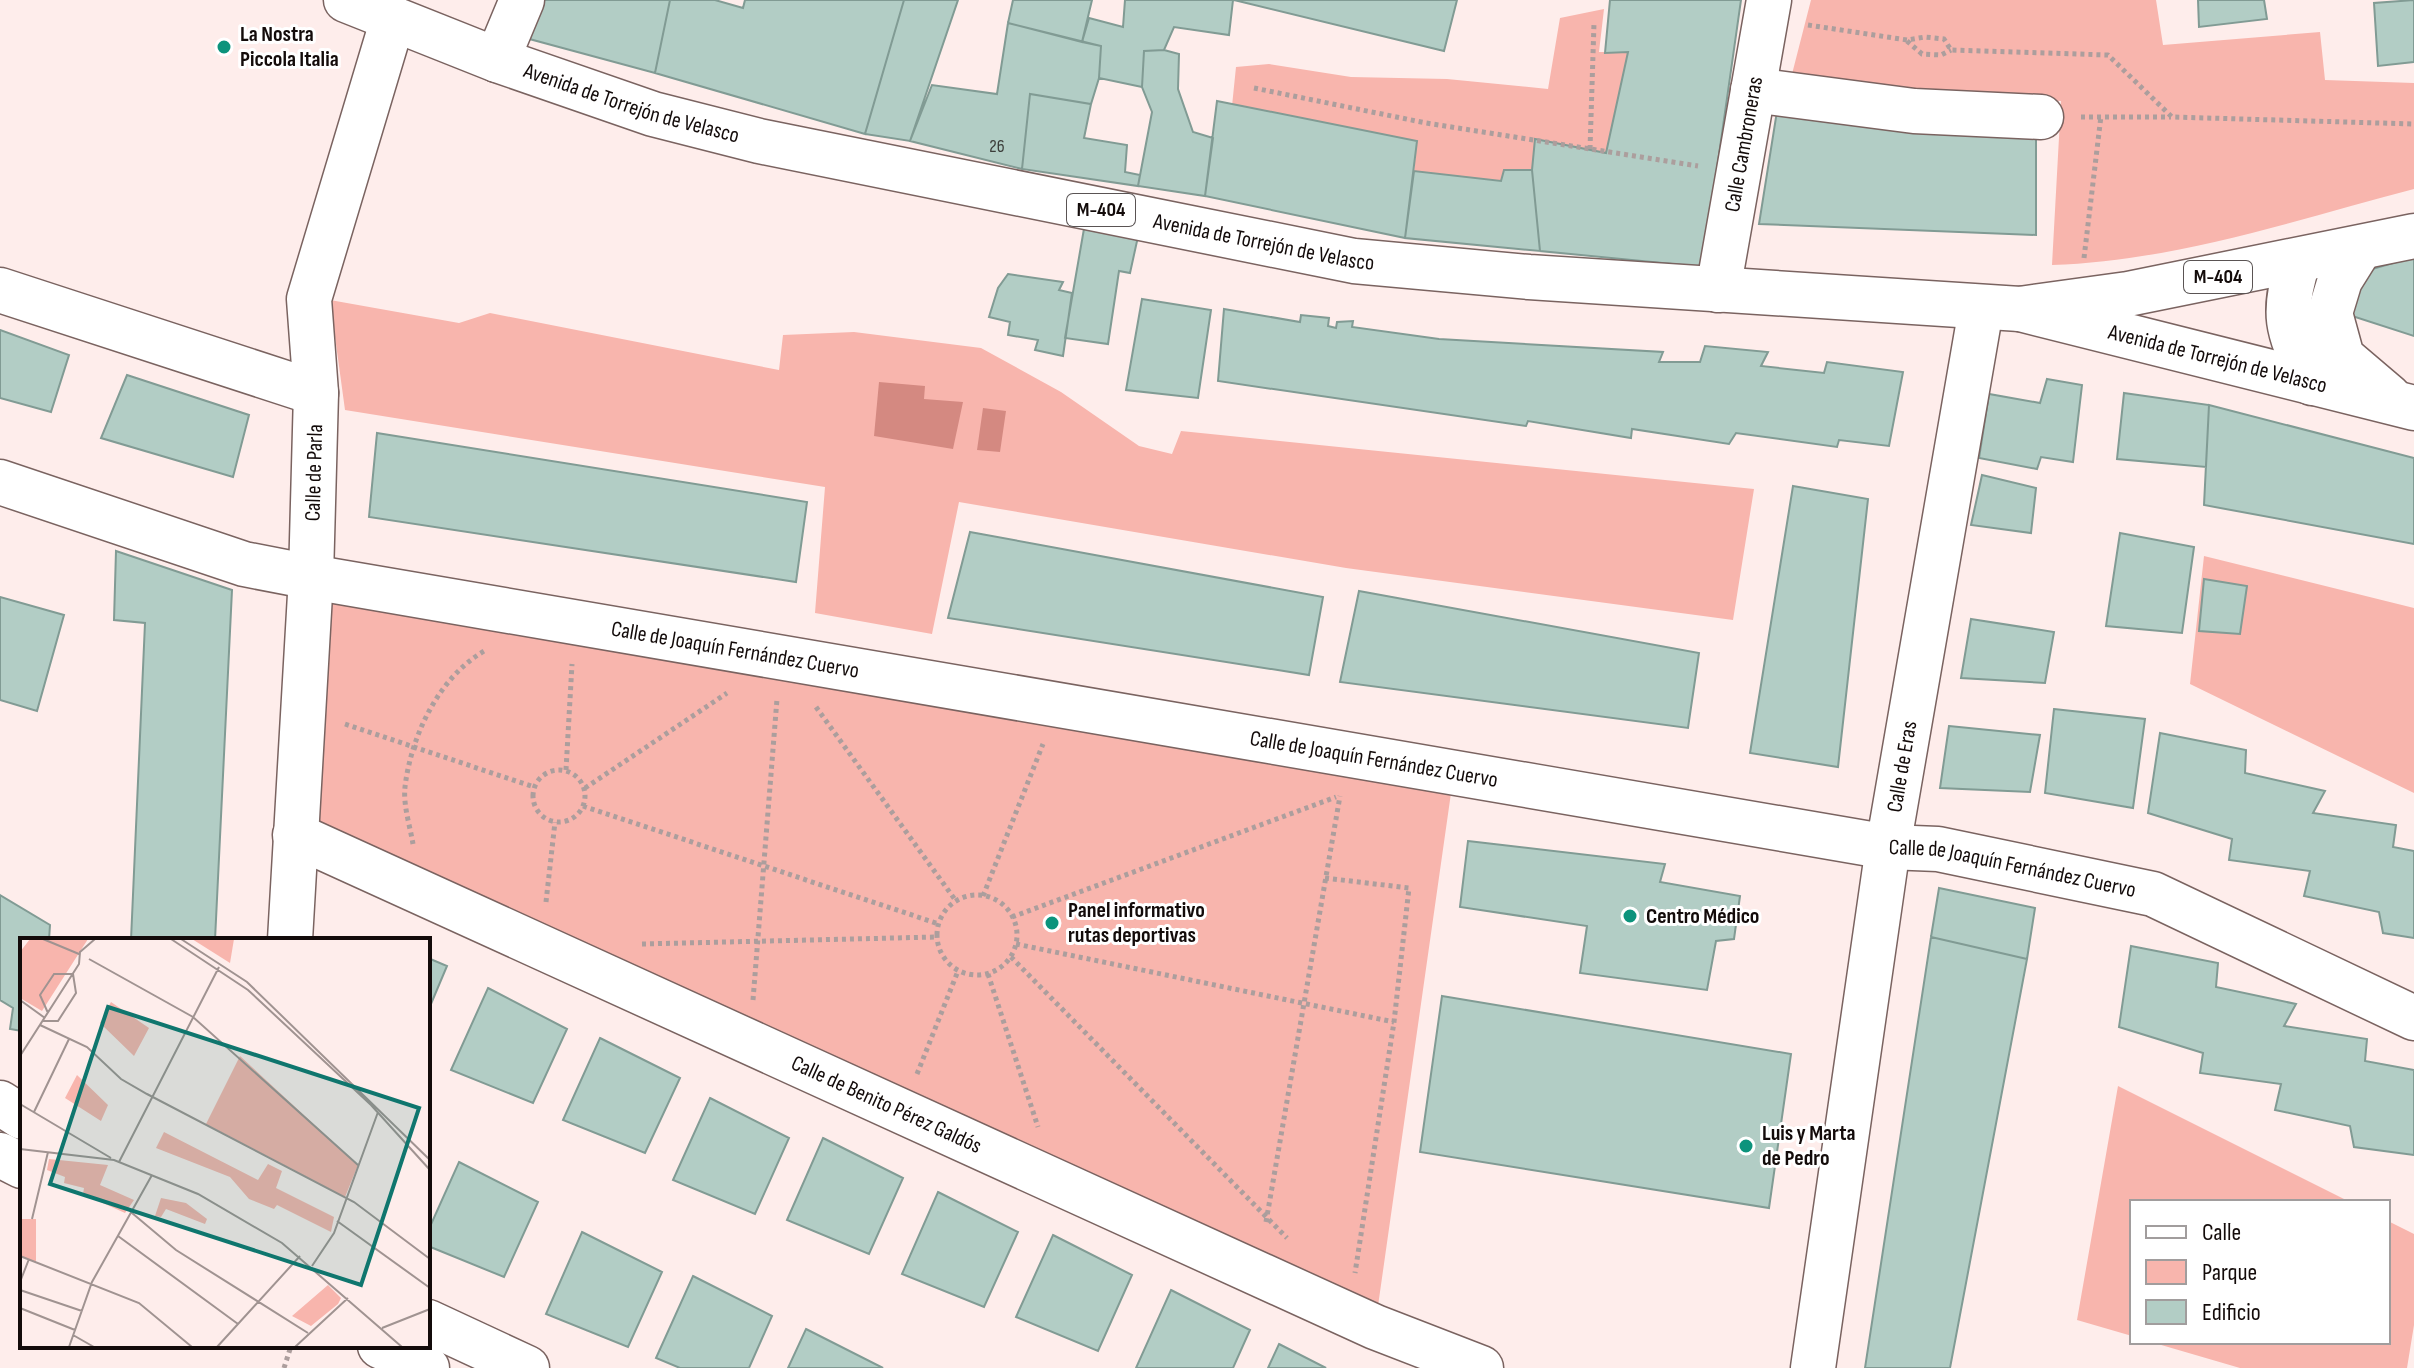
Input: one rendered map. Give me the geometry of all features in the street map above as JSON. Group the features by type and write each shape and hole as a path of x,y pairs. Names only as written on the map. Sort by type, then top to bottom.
{"street":[{"name":"Avenida de Torrejón de Velasco","path":"346,0 497,60 653,114 759,141 1354,261 2000,309 2405,406"},
{"path":"497,60 522,0"},
{"name":"Calle Cambroneras","path":"1718,290 1767,10"},
{"name":"Calle de Parla","path":"290,938 311,577 316,393 309,299 393,19"},
{"path":"1753,90 1914,111 2041,117"},
{"name":"Avenida de Torrejón de Velasco","path":"2000,309 2079,301 2298,262 2414,236"},
{"path":"2360,248 2340,280 2330,313 2342,357 2405,406"},
{"path":"2298,262 2289,289 2287,329 2312,383"},
{"path":"0,290 316,393"},
{"name":"Calle de Eras","path":"1813,1368 1888,847 2000,309"},
{"name":"Calle de Joaquín Fernández Cuervo","path":"0,482 244,564 311,577 1888,847 1938,849 2153,894 2414,1018"},
{"name":"Calle de Benito Pérez Galdós","path":"295,835 1055,1178 1375,1327 1481,1368"},
{"path":"0,1103 20,1116"},
{"path":"0,1155 20,1165"},
{"path":"430,1323 527,1368"},
{"path":"384,1348 427,1368"}],"path":[{"path":"1767,10 1907,40 1925,37 1944,39 1951,50"},
{"path":"1590,149 1594,23"},
{"path":"1907,40 1922,54 1941,55 1951,50 2108,55 2172,117"},
{"path":"1254,88 1426,123 1739,172"},
{"path":"2079,301 2101,116"},
{"path":"2041,117 2172,117 2414,124"},
{"path":"438,900 413,847 404,791 413,747 430,707 471,659 560,620 566,770"},
{"path":"750,1041 780,657"},
{"path":"780,657 956,901"},
{"path":"585,788 728,692"},
{"path":"983,896 1058,705"},
{"path":"302,710 534,787"},
{"path":"566,770 575,774 585,788 583,806 571,820 555,822 539,813 534,805 534,787 548,771 566,770"},
{"path":"1012,917 1355,792"},
{"path":"1266,1222 1341,795"},
{"path":"583,806 939,924"},
{"path":"541,947 555,822"},
{"path":"1325,878 1409,888 1394,1022 1351,1302 1375,1327"},
{"path":"983,896 1004,906 1012,917 1016,944 1011,957 988,974 972,975 958,971 947,963 936,937 946,910 956,901 983,896"},
{"path":"634,945 936,937"},
{"path":"1016,944 1394,1022"},
{"path":"1011,957 1296,1246"},
{"path":"903,1110 958,971"},
{"path":"988,974 1055,1178"},
{"path":"284,1368 290,1348"}],"green space":[{"path":"1811,0 2156,0 2163,45 2320,32 2325,80 2414,83 2414,189 2190,247 2098,262 2052,265 2061,101 1941,96 1791,78"},
{"path":"1604,9 1599,52 1628,52 1606,153 1536,139 1532,170 1505,170 1501,181 1414,171 1417,141 1232,106 1236,67 1269,64 1351,77 1447,79 1548,89 1560,18"},
{"path":"330,300 459,323 490,313 779,370 783,335 854,332 981,348 1061,392 1139,446 1172,454 1181,431 1754,489 1733,620 1346,568 959,502 932,634 815,613 825,487 345,410"},
{"path":"2204,556 2414,608 2414,793 2190,684"},
{"path":"311,577 1454,772 1375,1327 295,835"},
{"path":"2118,1086 2346,1200 2130,1200 2130,1335 2077,1320"},
{"path":"2390,1222 2414,1234 2414,1325 2407,1368 2240,1368 2158,1344 2390,1344"}],"shaded area":[{"path":"879,382 925,386 924,399 963,402 953,449 874,436"},
{"path":"983,408 1006,411 1000,452 977,450"}],"building":[{"path":"535,0 670,0 655,73 522,37"},
{"path":"670,0 715,0 743,8 745,0 904,0 865,134 655,73"},
{"path":"904,0 958,0 910,141 865,134"},
{"path":"1013,0 1092,0 1082,42 1008,23"},
{"path":"1125,0 1233,0 1229,35 1174,27 1164,50 1144,51 1142,87 1099,78 1101,46 1082,42 1089,18 1123,27"},
{"path":"1234,0 1457,0 1444,51"},
{"path":"1610,0 1741,0 1703,267 1540,251 1532,170 1535,139 1606,153 1628,52 1605,53"},
{"path":"2198,0 2264,0 2267,19 2199,27"},
{"path":"2414,0 2414,62 2378,66 2374,3"},
{"path":"1008,23 1101,46 1099,78 1091,104 1030,94 1022,169 910,141 932,85 997,94"},
{"path":"1164,50 1179,54 1178,89 1193,132 1213,138 1205,196 1138,186 1152,112 1142,87 1144,51"},
{"path":"1030,94 1091,104 1084,138 1127,145 1125,172 1140,175 1138,186 1022,169"},
{"path":"1217,101 1417,141 1405,238 1205,196"},
{"path":"1777,111 2036,131 2036,235 1759,224"},
{"path":"1504,170 1532,170 1540,251 1405,238 1414,171 1501,181"},
{"path":"1085,223 1139,232 1130,273 1119,271 1108,344 1065,338"},
{"path":"2414,257 2414,336 2346,314 2348,276"},
{"path":"1008,274 1063,282 1059,290 1072,293 1063,356 1035,350 1038,340 1008,335 1010,322 989,317 998,288"},
{"path":"1142,299 1211,310 1198,398 1126,390"},
{"path":"1224,309 1300,322 1301,315 1329,318 1328,326 1336,328 1337,322 1353,321 1352,327 1439,339 1663,352 1659,362 1700,362 1705,346 1768,352 1761,366 1824,373 1827,362 1903,372 1889,446 1839,440 1837,447 1736,433 1729,444 1632,429 1631,438 1528,421 1526,426 1218,381"},
{"path":"0,330 69,355 51,412 0,398"},
{"path":"127,375 249,415 233,477 101,438"},
{"path":"2047,379 2082,385 2073,462 2041,457 2037,469 1979,458 1989,394 2040,403"},
{"path":"2124,393 2209,405 2206,467 2117,459"},
{"path":"2209,405 2414,458 2414,544 2204,505"},
{"path":"377,433 807,502 796,582 369,517"},
{"path":"1982,475 2036,488 2031,533 1971,525"},
{"path":"1793,486 1868,499 1838,767 1750,753"},
{"path":"970,532 1323,597 1309,675 948,618"},
{"path":"2120,533 2194,547 2182,633 2106,626"},
{"path":"116,551 232,590 215,938 131,938 145,623 114,620"},
{"path":"2204,579 2247,586 2240,634 2199,631"},
{"path":"1359,591 1699,653 1688,728 1340,682"},
{"path":"0,597 64,615 37,711 0,700"},
{"path":"1971,619 2054,632 2045,683 1961,678"},
{"path":"2054,709 2145,719 2133,808 2045,793"},
{"path":"1949,726 2040,735 2030,792 1940,788"},
{"path":"2160,733 2246,750 2245,773 2325,791 2313,813 2396,825 2393,847 2414,851 2414,938 2383,933 2379,912 2304,896 2310,871 2229,860 2232,839 2148,813"},
{"name":"Centro Médico","path":"1468,841 1665,864 1660,882 1740,896 1734,939 1716,941 1707,990 1580,973 1587,926 1460,907"},
{"path":"1939,888 2035,908 2027,959 1931,937"},
{"path":"0,895 50,925 49,938 20,938 20,1031 10,1029 13,1008 0,1000"},
{"path":"1931,937 2027,959 1950,1368 1865,1368"},
{"path":"2131,946 2218,963 2216,987 2296,1004 2284,1026 2367,1039 2365,1061 2414,1070 2414,1155 2354,1147 2350,1126 2275,1110 2281,1084 2200,1073 2203,1053 2119,1027"},
{"path":"430,959 447,966 430,1006"},
{"path":"488,988 567,1029 533,1103 451,1070"},
{"path":"1442,996 1791,1054 1769,1208 1420,1152"},
{"path":"600,1038 680,1078 645,1153 563,1120"},
{"path":"710,1098 789,1138 755,1214 673,1180"},
{"path":"823,1138 903,1178 869,1254 787,1220"},
{"path":"459,1162 538,1202 504,1277 430,1247 430,1227"},
{"path":"938,1192 1018,1232 984,1307 902,1274"},
{"path":"582,1232 662,1272 628,1347 546,1314"},
{"path":"1053,1235 1132,1275 1098,1351 1016,1317"},
{"path":"693,1276 772,1316 749,1368 680,1368 656,1358"},
{"path":"1171,1290 1250,1330 1233,1368 1136,1368"},
{"path":"806,1329 883,1368 788,1368"},
{"path":"1279,1344 1326,1368 1268,1368"}],"place":[{"name":"La Nostra Piccola Italia","path":"224,47"},
{"name":"Centro Médico","path":"1630,916"},
{"name":"Panel informativo rutas deportivas","path":"1052,923"},
{"name":"Luis y Marta de Pedro","path":"1746,1146"}]}
